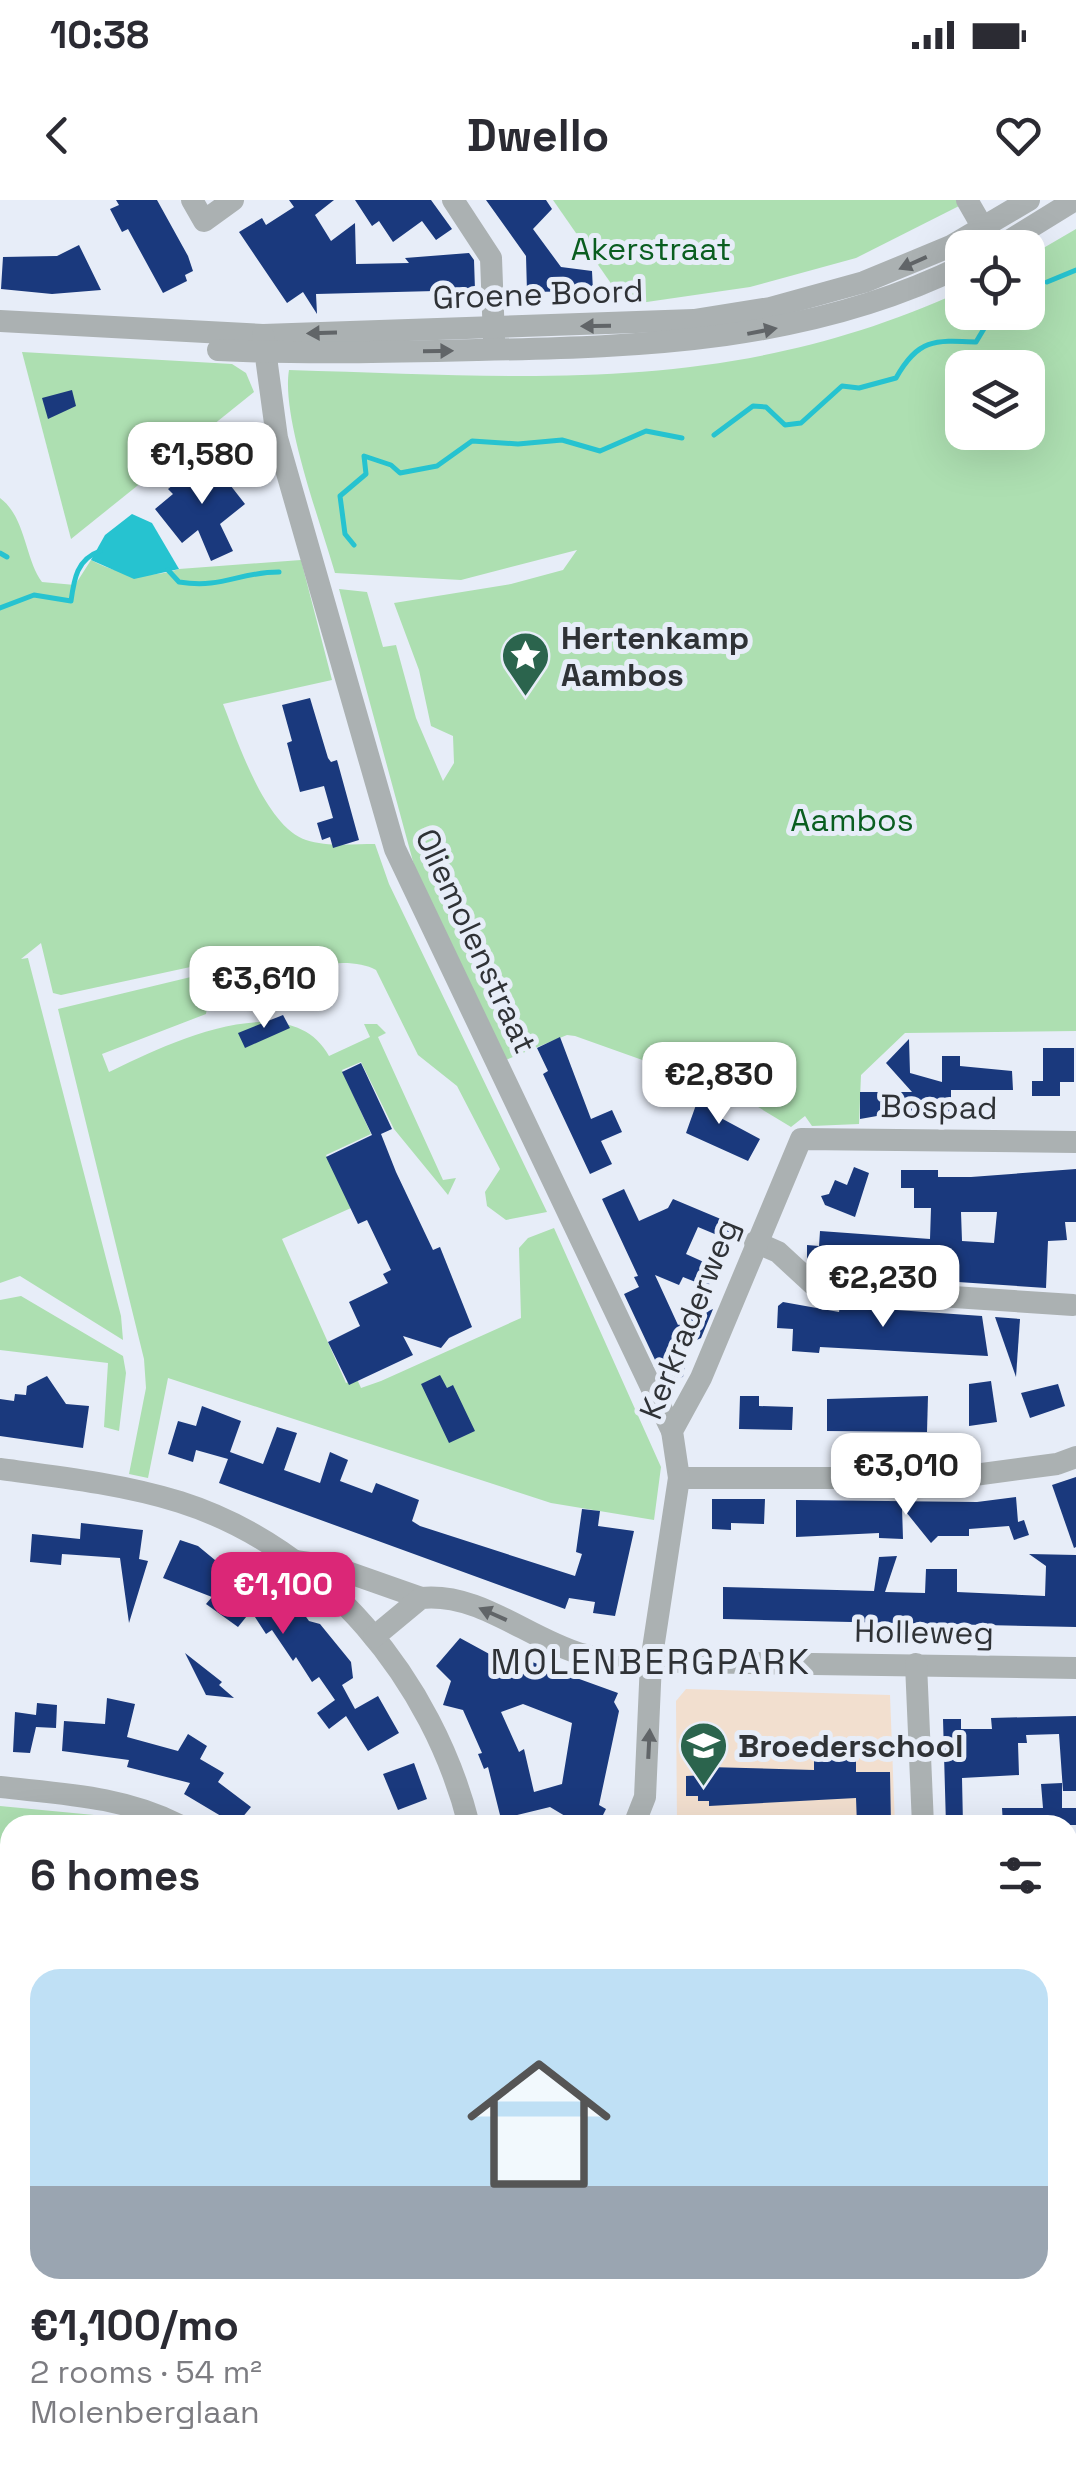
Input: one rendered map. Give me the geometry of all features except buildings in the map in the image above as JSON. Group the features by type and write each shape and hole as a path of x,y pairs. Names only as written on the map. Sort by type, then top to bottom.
{"street":[{"path":"192,200 204,220 233,200"},
{"path":"452,200 491,258 494,339"},
{"path":"967,200 985,230"},
{"name":"Groene Boord","path":"1002,230 1029,200"},
{"name":"Groene Boord","path":"1014,230 1075,200"},
{"name":"Groene Boord","path":"494,339 672,323 770,308 945,256"},
{"name":"Groene Boord","path":"265,344 494,339 666,344 748,334 848,309 945,272"},
{"path":"0,321 265,344"},
{"path":"0,337 265,344"},
{"name":"Oliemolenstraat","path":"265,344 278,438 395,849 672,1431"},
{"name":"Kerkraderweg","path":"638,1815 645,1797 651,1662 679,1478 672,1431 702,1378 755,1242 801,1140"},
{"name":"Bospad","path":"801,1140 1076,1142"},
{"path":"755,1242 778,1252 817,1288 1073,1305"},
{"path":"679,1478 952,1478 1057,1464 1076,1457"},
{"path":"0,1469 118,1487 183,1503 242,1529 292,1561 374,1636 428,1715 454,1772 466,1815"},
{"name":"Holleweg","path":"292,1561 330,1566 421,1598 465,1602 580,1654 651,1662 1076,1668"},
{"path":"374,1636 421,1598"},
{"path":"916,1664 923,1815"},
{"path":"0,1788 101,1798 160,1815"}],"shaded area":[{"path":"686,1689 890,1695 895,1815 677,1815 676,1701"}],"green space":[{"name":"Akerstraat","path":"553,200 957,200 961,205 856,258 750,287 626,305"},
{"name":"Aambos","path":"1076,229 1076,1031 905,1033 861,1075 859,1124 812,1126 805,1116 791,1127 735,1093 575,1036 567,1035 503,1061 424,902 339,589 367,592 383,647 396,645 416,718 443,781 454,763 453,736 431,726 419,670 394,603 511,584 563,570 577,550 461,580 335,573 296,442 289,370 549,376 631,372 712,364 794,349 877,325 945,298 945,330 1045,330 1045,247"},
{"path":"22,352 232,364 246,373 254,392 71,539"},
{"path":"0,498 15,516 42,582 75,585 91,560 123,572 146,575 301,560 332,680 223,704 255,781 291,832 322,844 375,844 389,884 547,1212 506,1220 487,1206 485,1192 500,1169 457,1086 418,1055 376,970 360,964 318,965 209,995 206,1014 102,1054 109,1072 192,1036 256,1022 286,1024 311,1035 329,1056 370,1037 364,1024 377,1024 386,1033 378,1037 443,1180 456,1178 448,1195 394,1129 361,1062 342,1070 371,1134 326,1155 351,1208 282,1239 346,1383 357,1379 361,1388 381,1381 521,1318 519,1248 528,1238 554,1228 661,1467 654,1520 551,1503 168,1378 148,1478 129,1474 146,1388 144,1359 58,1009 224,969 232,958 61,995 53,993 41,943 21,959 28,958 121,1316 123,1340 20,1276 0,1283"},
{"path":"21,1296 123,1356 126,1373 119,1431 104,1427 108,1363 0,1350 0,1300"},
{"path":"0,1806 94,1815 0,1815"}],"water":[{"path":"132,514 152,523 179,569 134,579 91,560 105,535"}],"waterway":[{"path":"1047,282 1076,270"},
{"path":"714,435 753,406 766,407 785,425 801,423 842,386 859,388 896,378 920,349 938,342 976,342 983,330"},
{"path":"354,545 345,534 340,496 366,474 364,456 391,465 400,473 437,466 472,441 518,444 562,440 600,451 646,431 682,438"},
{"path":"0,608 34,595 71,601 82,565 100,551"},
{"path":"0,553 7,557"},
{"path":"168,570 179,582 194,584 279,572"}],"place":[{"name":"Hertenkamp Aambos","path":"526,698"},
{"name":"Broederschool","path":"703,1788"}],"district":[{"name":"MOLENBERGPARK","path":"651,1662"}]}
